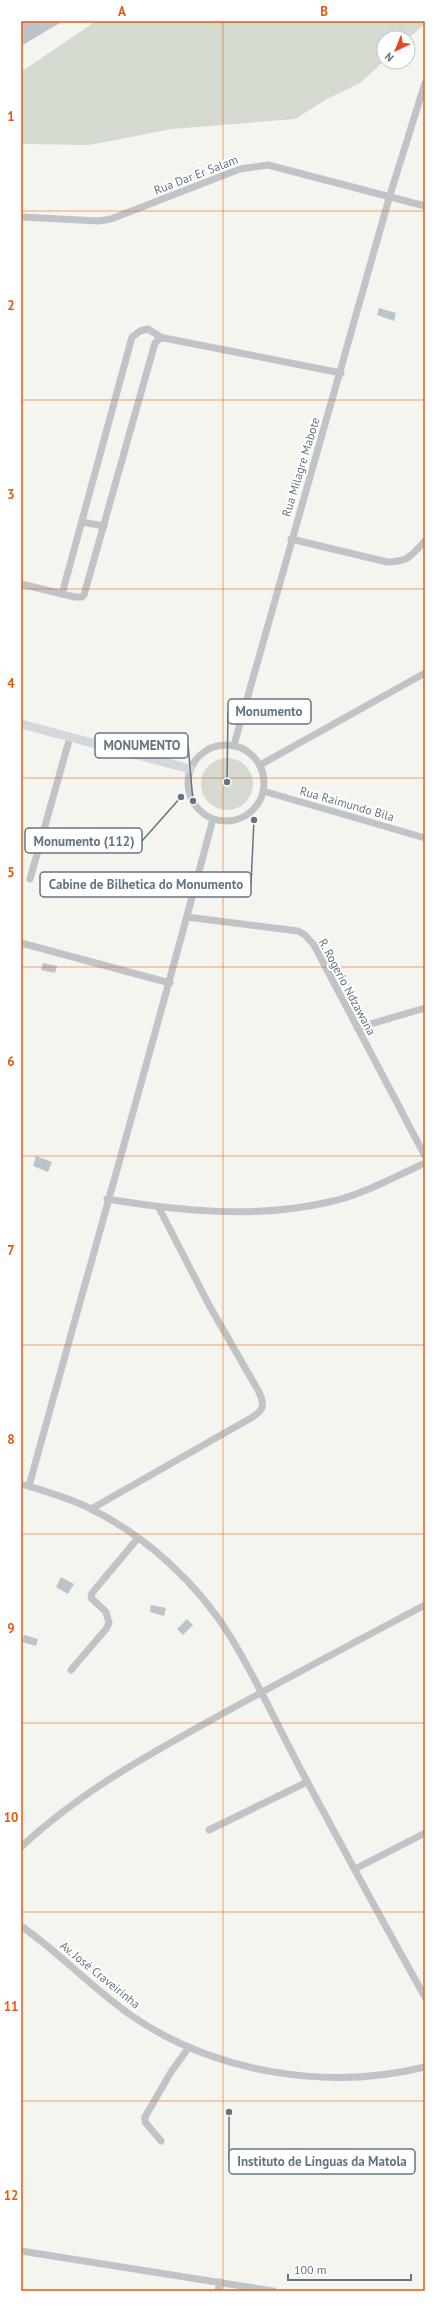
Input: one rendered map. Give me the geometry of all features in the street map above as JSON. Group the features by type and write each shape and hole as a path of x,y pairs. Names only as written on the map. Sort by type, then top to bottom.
{"street":[{"name":"Rua Milagre Mabote","path":"234,745 291,539 341,373 390,195 425,83"},
{"name":"Rua Dar Er Salam","path":"21,217 99,221 111,219 240,169 268,165 390,195 425,206"},
{"path":"62,594 132,337 140,331 148,329 162,338 341,373"},
{"path":"21,584 75,597 82,597 84,595 155,343 162,338"},
{"path":"82,522 104,526"},
{"path":"291,539 387,562 402,562 411,557 425,541"},
{"path":"260,765 425,673"},
{"path":"21,724 190,769"},
{"path":"30,879 70,737"},
{"path":"223,744 234,745 244,749 260,765 264,777 263,791 256,805 244,816 229,820 213,818 202,813 192,800 187,785 190,769 202,752 223,744"},
{"name":"Rua Raimundo Bila","path":"263,791 425,838"},
{"path":"29,1486 107,1199 170,982 213,818"},
{"name":"R. Rogerio Ndzawana","path":"187,917 298,931 305,935 314,945 425,1156"},
{"path":"21,943 170,982"},
{"path":"357,1028 425,1008"},
{"path":"107,1199 159,1208 230,1212 303,1207 330,1202 425,1163"},
{"path":"92,1509 251,1418 261,1412 263,1407 260,1392 209,1305 159,1208"},
{"path":"21,1484 92,1509 138,1538 177,1569 201,1596 229,1635 262,1692 307,1782 425,1997"},
{"path":"71,1670 106,1630 109,1623 106,1612 91,1598 92,1593 138,1538"},
{"path":"21,1847 66,1808 98,1785 161,1747 425,1605"},
{"path":"209,1830 307,1782"},
{"path":"355,1869 425,1832"},
{"name":"Av. José Craveirinha","path":"21,1926 131,2015 167,2038 208,2055 258,2068 311,2077 351,2078 405,2072 425,2066"},
{"path":"161,2141 145,2122 145,2117 171,2072 189,2047"},
{"path":"21,2251 273,2291"},
{"path":"218,2291 220,2282"}],"shaded area":[{"path":"21,21 63,21 21,46"},
{"path":"96,21 425,21 425,24 416,32 416,30 376,30 376,68 360,83 327,99 295,119 172,129 89,145 21,144 21,72"},
{"path":"379,308 396,313 394,321 377,315"},
{"path":"227,758 241,762 249,770 253,784 249,798 241,806 227,810 213,806 205,798 201,784 205,770 213,762"},
{"path":"43,963 57,966 55,973 41,970"},
{"path":"36,1156 52,1162 48,1172 33,1166"},
{"path":"61,1577 74,1584 68,1594 56,1587"},
{"path":"151,1605 166,1608 164,1616 150,1612"},
{"path":"187,1619 193,1625 183,1635 177,1629"},
{"path":"24,1635 38,1639 36,1646 22,1642"}],"place":[{"name":"Monumento","path":"227,782"},
{"name":"Monumento (112)","path":"181,797"},
{"name":"MONUMENTO","path":"193,801"},
{"name":"Cabine de Bilhetica do Monumento","path":"254,820"},
{"name":"Instituto de Línguas da Matola","path":"229,2112"}]}
